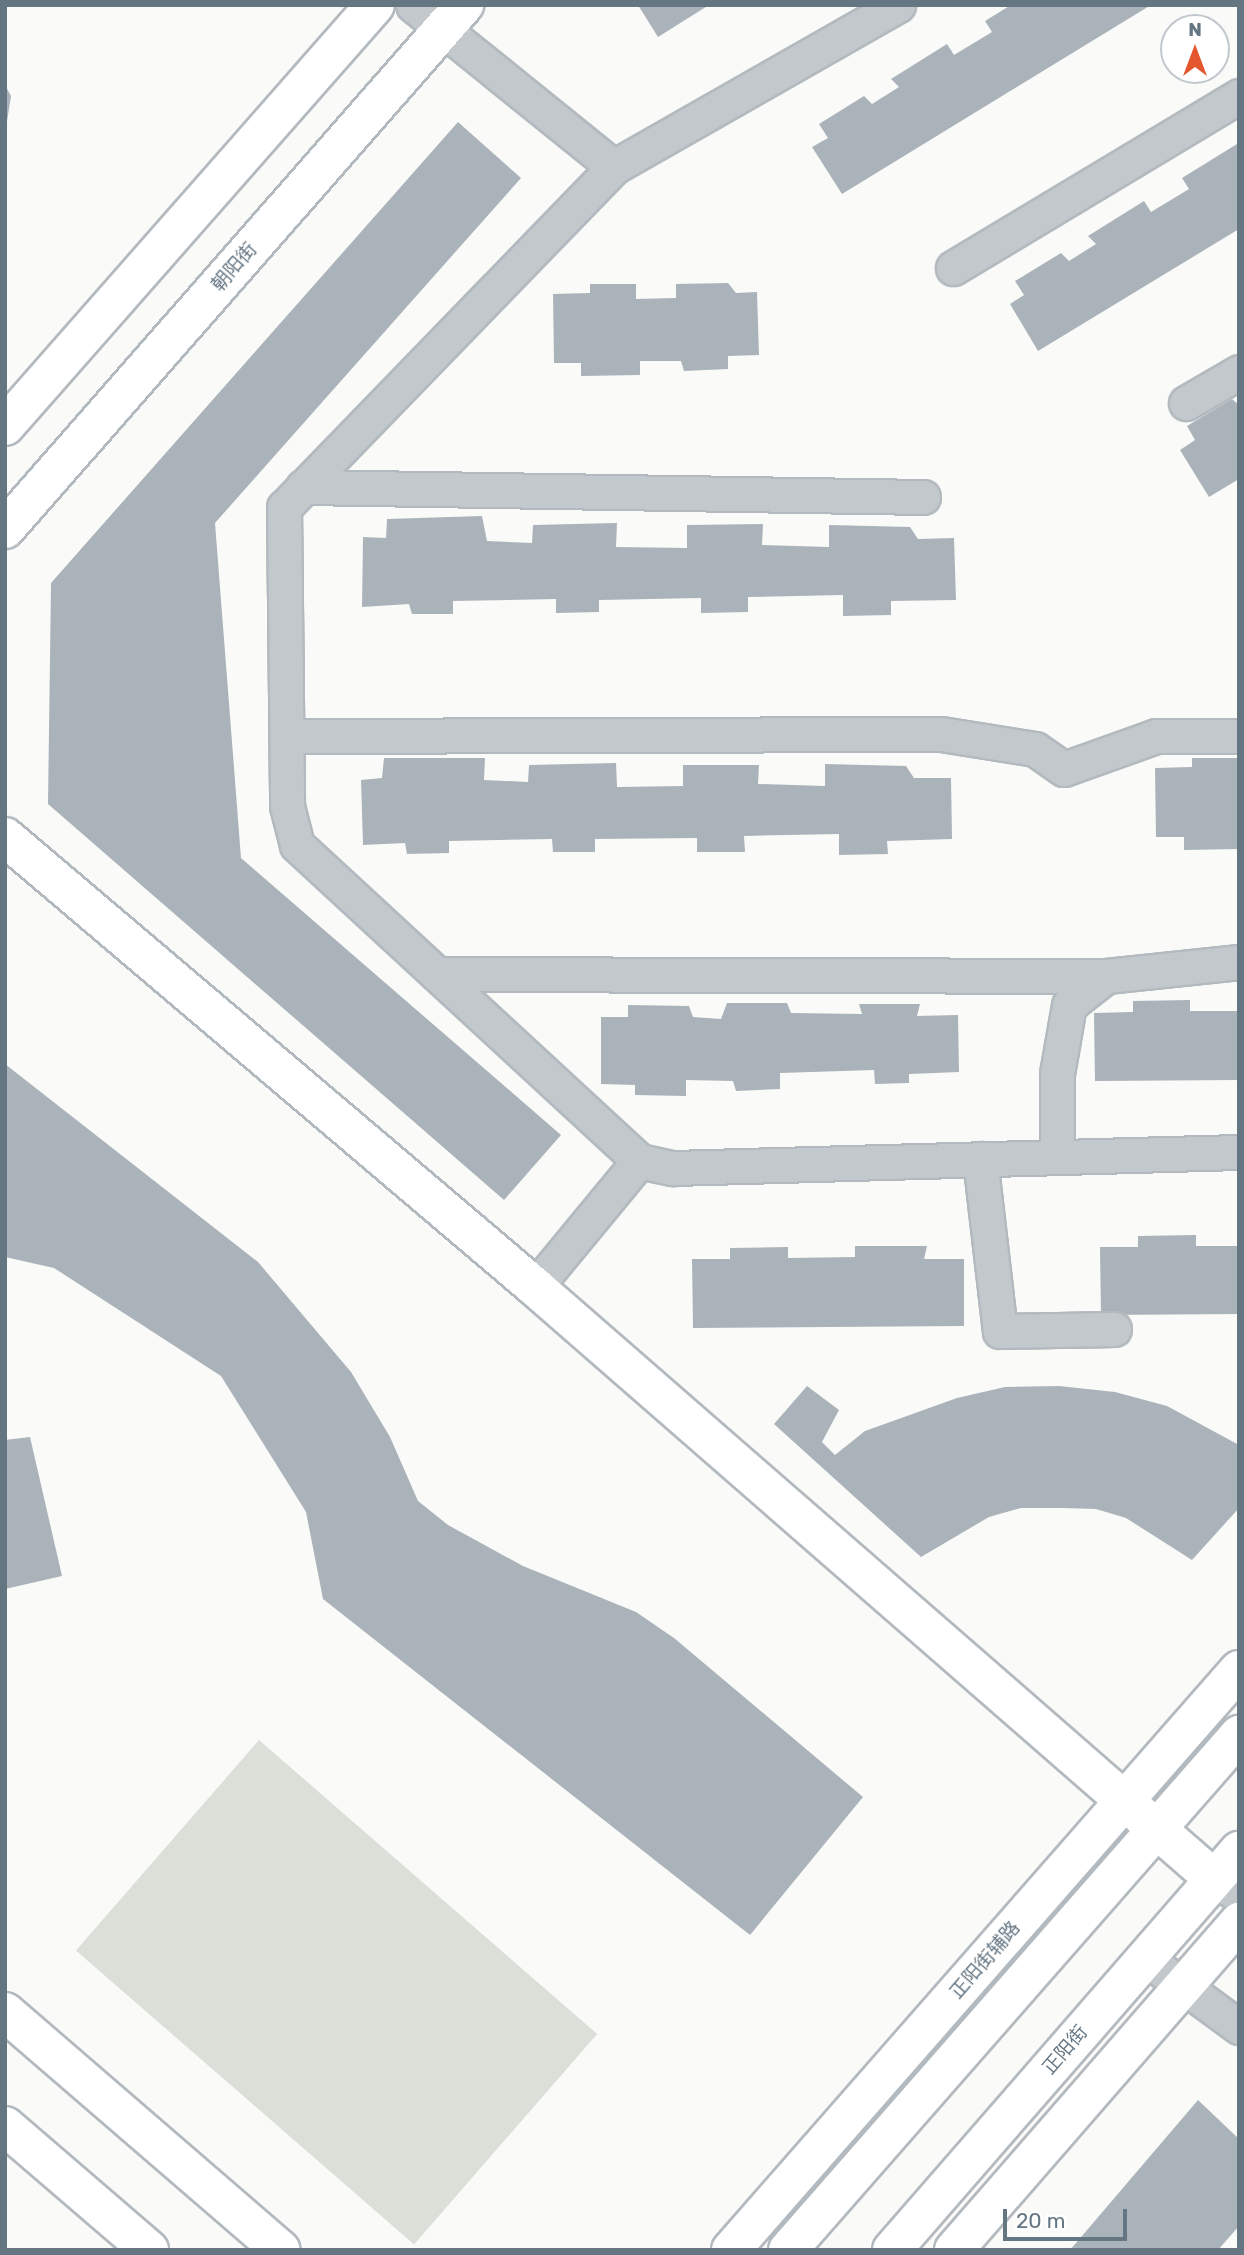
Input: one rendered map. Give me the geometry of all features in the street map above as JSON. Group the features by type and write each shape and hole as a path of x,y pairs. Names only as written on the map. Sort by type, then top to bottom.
{"street":[{"path":"5,426 375,5"},
{"path":"413,5 453,17 614,167"},
{"path":"898,5 614,167 284,507 287,806 297,845 639,1161 673,1168 1239,1152"},
{"name":"朝阳街","path":"5,530 453,17"},
{"path":"953,268 1239,96"},
{"path":"1186,403 1239,372"},
{"path":"303,487 923,497"},
{"path":"286,736 941,734 1035,749 1064,769 1156,736 1239,736"},
{"path":"5,837 535,1287 1156,1829 1227,1887"},
{"path":"437,974 1106,976 1239,962"},
{"path":"1057,1157 1057,1074 1069,1005 1106,976"},
{"path":"981,1159 1000,1331 1114,1329"},
{"path":"535,1287 639,1161"},
{"name":"正阳街辅路","path":"731,2250 1239,1670"},
{"path":"788,2250 1239,1735"},
{"name":"正阳街","path":"892,2250 1145,1958 1227,1887 1239,1851"},
{"path":"954,2250 1239,1922"},
{"path":"1145,1958 1185,1984 1239,2027"},
{"path":"5,2012 281,2250"},
{"path":"5,2126 149,2250"}],"shaded area":[{"path":"259,1740 597,2034 414,2244 76,1951"}],"building":[{"path":"638,5 709,5 658,37"},
{"path":"1011,5 1151,5 842,194 812,147 828,138 819,124 864,96 872,104 899,87 891,79 947,44 954,55 992,32 985,21"},
{"path":"5,85 11,96 5,134"},
{"path":"458,122 521,178 215,523 241,858 561,1135 504,1200 48,804 51,583"},
{"path":"1237,144 1239,229 1038,351 1010,304 1024,295 1015,281 1061,253 1069,261 1096,244 1088,236 1144,201 1151,212 1189,189 1182,178"},
{"path":"728,283 736,293 757,292 759,355 728,356 728,369 684,371 681,361 640,361 640,375 581,376 581,363 554,363 553,294 590,293 590,284 636,284 636,299 676,298 676,284"},
{"path":"1232,399 1239,405 1239,479 1209,497 1180,450 1195,440 1187,426"},
{"path":"482,516 487,541 532,543 533,525 617,523 616,547 687,548 687,525 763,524 762,545 829,547 829,525 910,527 918,539 954,538 956,600 891,601 891,615 843,616 843,595 748,597 748,612 701,613 701,598 599,600 599,612 556,613 556,599 453,601 453,614 412,614 409,604 362,607 363,537 386,538 387,519"},
{"path":"384,758 485,758 484,780 528,782 529,765 616,763 617,787 683,786 683,765 759,765 758,784 825,786 825,764 906,766 914,778 951,778 952,839 887,841 888,854 839,855 839,834 744,836 745,852 697,852 697,838 595,839 595,852 553,852 552,839 449,841 449,853 407,854 405,843 363,845 361,780 382,778"},
{"path":"1192,758 1239,758 1239,849 1184,850 1184,837 1156,837 1155,768 1192,767"},
{"path":"1190,1000 1190,1011 1239,1011 1239,1080 1095,1081 1094,1013 1133,1012 1133,1001"},
{"path":"727,1003 787,1003 791,1013 862,1014 859,1004 920,1004 917,1016 958,1015 959,1072 909,1074 909,1083 875,1084 874,1070 780,1073 780,1089 736,1091 733,1081 686,1080 686,1096 635,1095 635,1085 601,1084 601,1017 628,1017 628,1005 689,1006 693,1017 721,1019"},
{"path":"5,1064 258,1262 351,1372 390,1437 418,1501 448,1525 523,1566 636,1612 674,1638 863,1797 750,1935 323,1599 306,1512 221,1376 54,1268 5,1257"},
{"path":"1196,1235 1196,1246 1239,1246 1239,1314 1101,1315 1100,1247 1138,1247 1138,1236"},
{"path":"855,1246 927,1246 924,1259 964,1259 964,1326 693,1328 692,1259 730,1259 730,1248 788,1247 788,1258 855,1257"},
{"path":"807,1386 839,1410 822,1442 835,1455 865,1431 957,1398 1005,1387 1059,1386 1115,1392 1167,1406 1239,1445 1239,1508 1192,1560 1126,1518 1096,1509 1063,1508 1021,1508 989,1517 921,1557 774,1424"},
{"path":"30,1437 62,1576 5,1589 5,1440"},
{"path":"1198,2100 1239,2139 1239,2226 1218,2250 1070,2250"}]}
